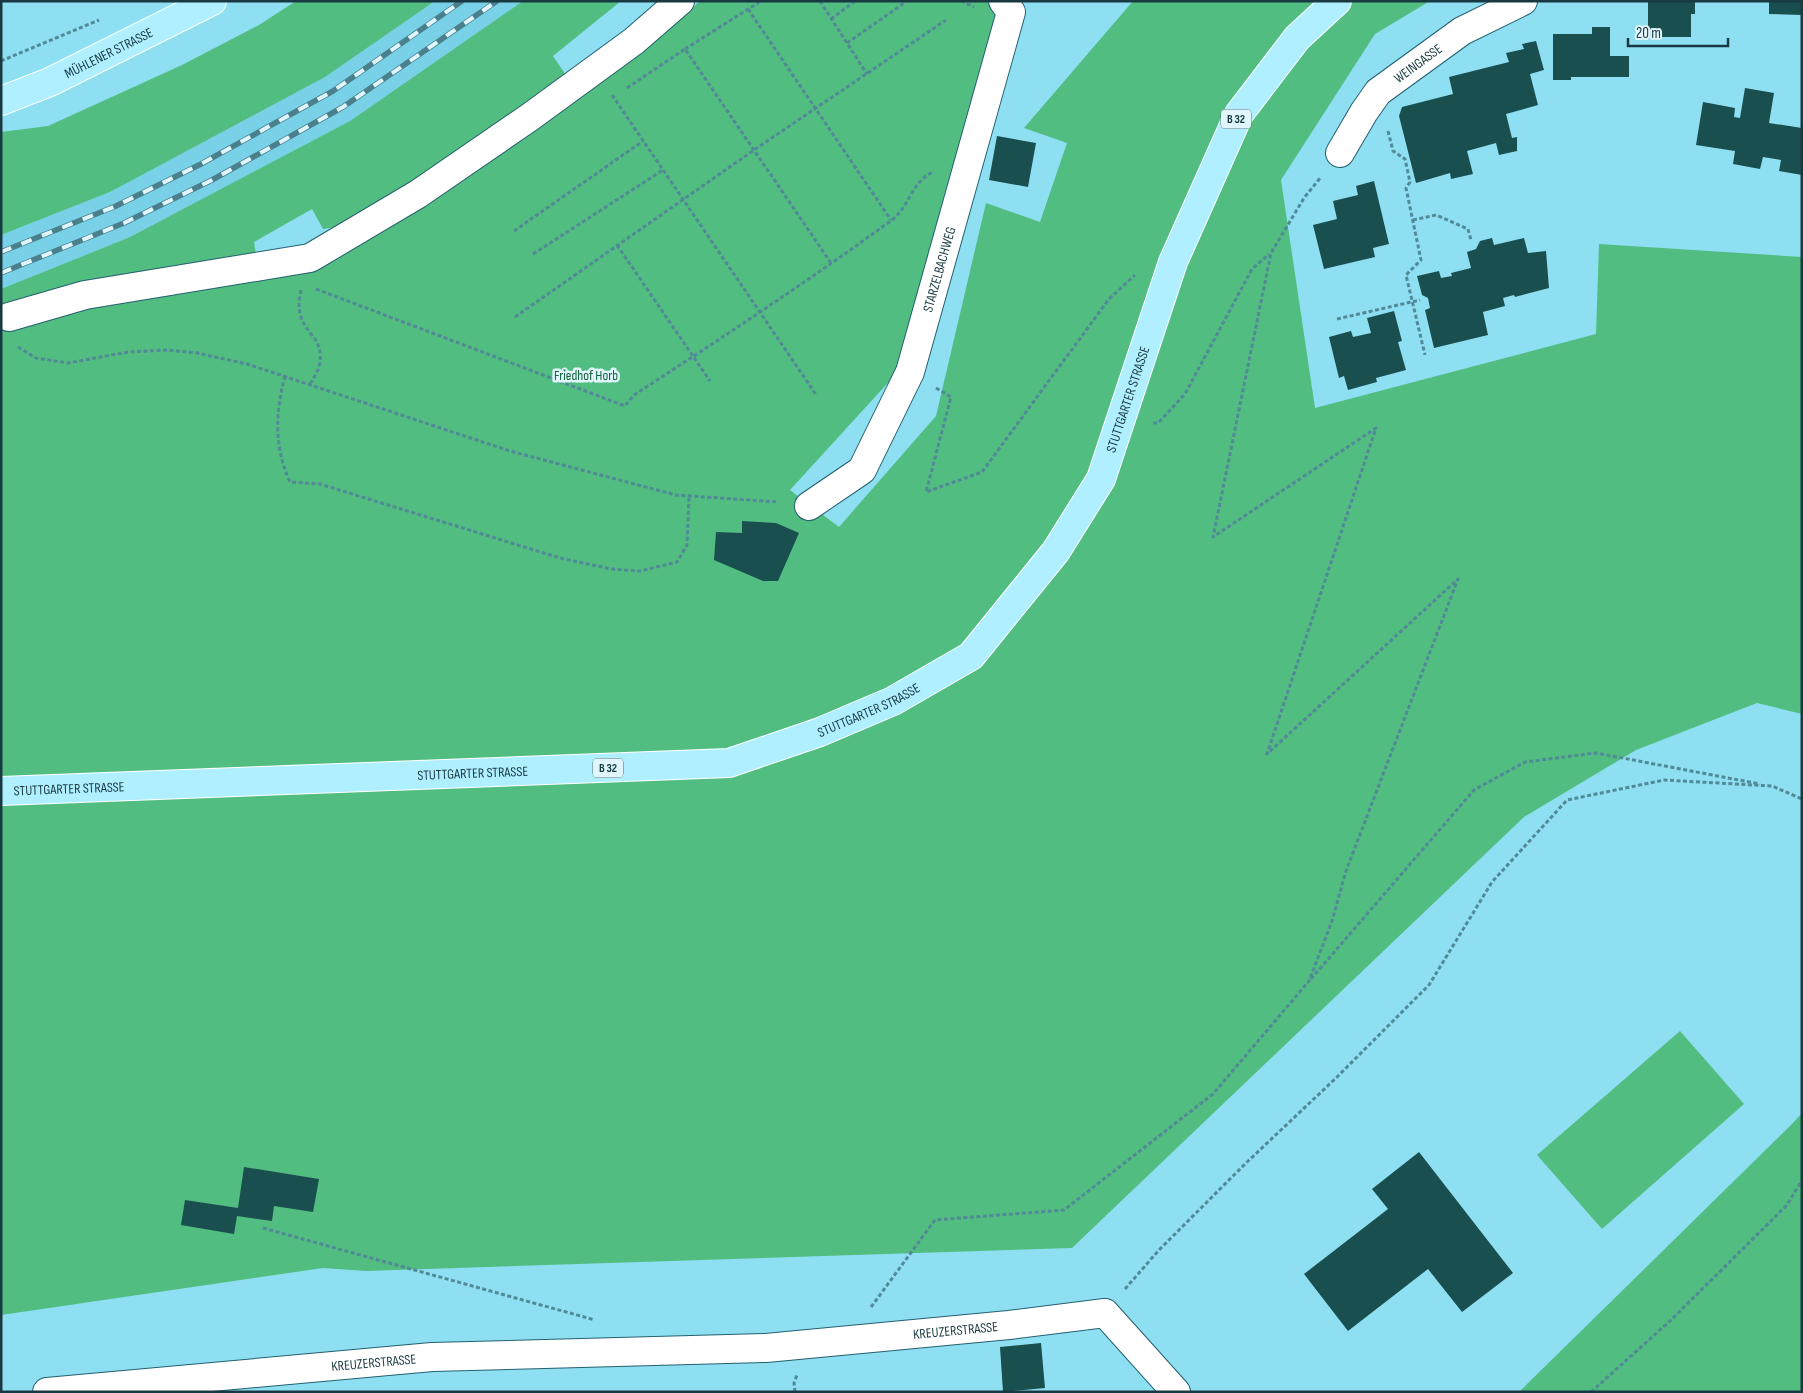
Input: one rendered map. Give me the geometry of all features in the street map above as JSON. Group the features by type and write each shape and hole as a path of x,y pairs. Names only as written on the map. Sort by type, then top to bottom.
{"main road":[{"name":"MÜHLENER STRASSE","path":"1,101 50,82 212,1"},
{"name":"STUTTGARTER STRASSE","path":"1,791 729,763 820,732 893,701 971,656 1056,551 1101,479 1174,262 1239,114 1298,38 1337,1"}],"street":[{"path":"9,317 85,295 304,271 418,194 634,41 680,1"},
{"name":"STARZELBACHWEG","path":"809,506 862,470 910,372 1011,12 1003,1"},
{"name":"WEINGASSE","path":"1340,153 1378,92 1462,31 1523,1"},
{"path":"1105,1312 1176,1392"},
{"name":"KREUZERSTRASSE","path":"47,1392 432,1357 766,1348 1009,1325 1105,1312"}],"path":[{"path":"613,97 761,1"},
{"path":"820,1 867,74"},
{"path":"831,18 856,1"},
{"path":"847,43 907,1"},
{"path":"748,10 817,107 892,220"},
{"path":"1,61 105,17"},
{"path":"514,317 754,150 946,20"},
{"path":"685,49 831,263"},
{"path":"595,69 817,396"},
{"path":"1378,92 1393,152 1405,159 1410,182 1406,188 1421,260 1406,275 1425,355"},
{"path":"514,231 643,141"},
{"path":"1120,424 1158,423 1185,394 1252,269 1270,253 1304,198 1340,153"},
{"path":"310,384 320,369 321,358 319,346 301,318 298,308 304,271 625,406 634,395 761,314 892,220 900,213 923,176 971,156"},
{"path":"533,254 663,170"},
{"path":"1413,220 1436,215 1468,229 1471,240"},
{"path":"617,245 692,358 710,381"},
{"path":"1270,253 1213,537 1376,428 1267,754 1458,580 1346,871 1332,921 1309,982"},
{"path":"910,372 950,397 926,492 982,472 1109,299 1138,273"},
{"path":"1337,319 1420,300"},
{"path":"13,345 36,358 68,363 128,352 166,350 197,353 247,364 510,451 676,495 809,506"},
{"path":"285,376 280,396 277,427 278,450 290,482 320,484 560,558 612,569 640,571 676,562 687,545 689,496"},
{"path":"848,1339 934,1220 1064,1210 1213,1094 1474,790 1526,762 1596,753 1772,786 1802,799"},
{"path":"1105,1312 1159,1250 1429,985 1492,882 1567,800 1664,780 1772,786"},
{"path":"1591,1392 1671,1320 1787,1205 1802,1180"},
{"path":"263,1228 605,1323"}],"shaded area":[{"path":"435,1 523,1 350,121 130,237 1,289 1,235 110,192 325,77"}],"green space":[{"path":"296,1 435,1 325,77 110,192 1,235 1,132 48,126 182,65 259,25"},
{"path":"523,1 621,1 553,56 568,78 351,225 323,229 312,209 254,242 256,254 1,313 1,289 130,237 350,121"},
{"name":"Friedhof Horb","path":"700,1 992,1 998,9 896,374 790,490 839,527 936,416 986,203 1040,222 1067,143 1024,128 1133,1 1430,1 1375,34 1281,180 1315,408 1596,334 1599,244 1802,257 1802,714 1757,703 1636,750 1524,817 1072,1248 366,1271 323,1268 1,1315 1,329 79,303 316,270 642,51"},
{"path":"1680,1031 1744,1104 1602,1229 1537,1155"},
{"path":"1802,1113 1802,1392 1519,1392 1791,1125"}],"building":[{"path":"1648,1 1695,1 1695,14 1691,14 1691,37 1648,37"},
{"path":"1769,1 1802,1 1802,15 1769,14"},
{"path":"1592,27 1610,27 1610,56 1629,56 1629,77 1571,77 1571,80 1553,80 1553,34 1592,34"},
{"path":"1536,41 1544,70 1530,74 1538,105 1506,114 1512,138 1517,137 1517,151 1499,155 1496,143 1467,151 1473,174 1451,179 1450,173 1416,183 1399,116 1402,107 1453,94 1449,77 1509,62 1506,53 1524,49 1522,44"},
{"path":"1745,88 1774,93 1769,123 1802,128 1802,175 1779,171 1781,160 1763,157 1760,169 1733,164 1735,151 1696,145 1703,102 1735,108 1734,117 1740,118"},
{"path":"997,136 1036,143 1028,187 989,180"},
{"path":"1374,181 1389,244 1373,248 1375,257 1324,269 1313,225 1337,219 1333,201 1358,195 1356,186"},
{"path":"1492,238 1494,245 1524,238 1528,253 1546,251 1549,288 1515,297 1514,295 1503,298 1505,306 1483,312 1488,335 1434,348 1425,310 1430,308 1428,298 1422,295 1417,276 1439,271 1441,278 1452,276 1451,273 1471,268 1467,252 1476,249 1480,241"},
{"path":"1394,311 1402,341 1398,342 1406,370 1376,378 1377,382 1348,390 1344,376 1339,378 1329,337 1351,331 1353,337 1371,333 1367,318"},
{"path":"742,521 776,523 799,533 778,581 763,581 714,560 716,532 742,533"},
{"path":"1419,1152 1513,1273 1462,1312 1428,1269 1348,1331 1304,1274 1388,1209 1372,1189"},
{"path":"244,1167 319,1179 313,1212 274,1206 272,1221 237,1216 234,1234 181,1225 185,1200 238,1208"},
{"path":"1041,1343 1045,1388 1003,1392 1000,1347"}],"railway":[{"path":"1,252 116,206 201,164 333,91 462,1"},
{"path":"1,273 124,223 212,180 343,107 497,1"}]}
